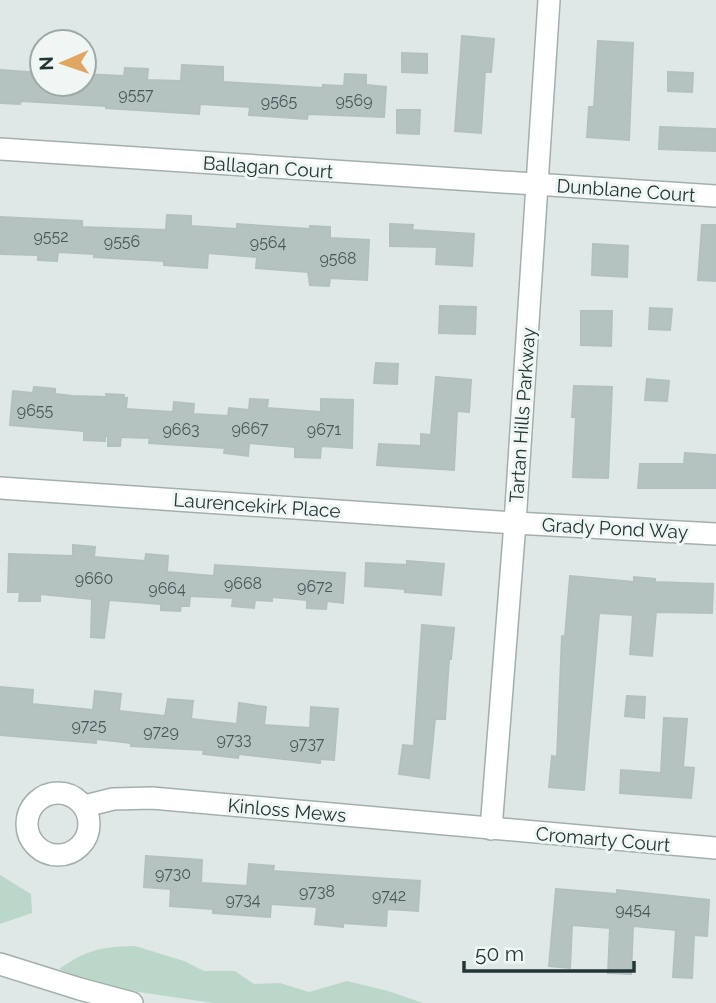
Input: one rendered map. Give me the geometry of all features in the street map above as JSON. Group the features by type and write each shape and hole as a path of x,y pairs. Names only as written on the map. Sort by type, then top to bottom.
{"street":[{"name":"Tartan Hills Parkway","path":"491,829 549,0"},
{"name":"Ballagan Court","path":"0,149 537,185"},
{"name":"Dunblane Court","path":"537,185 716,196"},
{"name":"Laurencekirk Place","path":"0,488 514,523"},
{"name":"Grady Pond Way","path":"514,523 716,534"},
{"name":"Kinloss Mews","path":"85,806 113,799 152,798 491,829"},
{"name":"Cromarty Court","path":"491,829 716,848"},
{"path":"0,964 132,1003"}],"green space":[{"path":"0,875 31,894 32,913 0,924"},
{"path":"135,946 184,961 204,971 235,971 254,984 280,983 309,992 347,981 423,1003 213,1003 105,987 59,969 95,950"}],"building":[{"path":"462,36 494,39 491,72 485,72 481,133 455,131"},
{"path":"598,41 633,43 629,140 587,137 589,107 594,107"},
{"path":"402,53 427,54 427,73 402,72"},
{"path":"182,65 223,67 223,82 323,88 323,85 344,86 345,74 366,75 366,85 386,87 384,117 308,114 307,119 249,115 250,107 200,104 199,114 21,101 20,104 0,103 0,70 28,72 28,98 98,98 98,75 124,76 125,68 148,69 147,80 181,81"},
{"path":"668,72 693,73 692,92 668,91"},
{"path":"397,110 420,110 419,134 397,133"},
{"path":"660,127 716,129 716,151 659,149"},
{"path":"167,215 191,216 191,226 237,229 237,224 310,229 310,226 330,227 330,238 369,240 367,280 330,278 329,286 310,285 308,272 256,268 257,257 208,253 207,268 164,265 164,261 94,257 94,254 58,252 57,261 38,260 38,255 0,254 0,217 82,221 82,227 166,230"},
{"path":"390,224 413,225 412,230 474,234 472,266 436,264 437,247 390,246"},
{"path":"702,225 716,225 716,281 698,280"},
{"path":"593,244 628,246 627,277 592,275"},
{"path":"440,306 476,307 475,334 439,333"},
{"path":"650,308 672,309 670,330 649,329"},
{"path":"581,311 612,311 611,346 581,345"},
{"path":"376,363 398,364 397,384 374,383"},
{"path":"436,377 471,380 469,412 457,411 454,470 377,465 379,444 421,446 421,434 431,435"},
{"path":"647,379 669,381 667,401 645,400"},
{"path":"574,386 612,387 608,478 573,477 576,417 572,417"},
{"path":"34,387 55,389 55,394 73,396 124,395 124,398 127,398 126,409 173,412 174,402 194,404 193,414 228,416 229,408 249,410 250,399 268,400 267,408 321,412 321,399 353,400 352,448 321,446 320,458 295,457 295,447 249,443 248,456 224,453 225,448 149,443 150,438 121,437 120,446 108,446 108,436 105,436 105,441 84,440 84,431 10,425 13,391 33,393"},
{"path":"685,453 716,455 716,488 638,488 640,464 684,464"},
{"path":"73,545 95,547 94,557 145,561 146,554 168,556 167,572 214,576 215,565 345,573 343,603 327,601 326,609 307,608 307,600 272,597 272,601 255,600 254,608 232,606 233,598 190,596 189,606 181,606 180,611 161,610 161,604 109,600 104,638 91,637 92,599 40,594 40,601 19,601 20,592 8,592 9,554 73,556"},
{"path":"407,561 444,564 441,595 365,586 366,563 407,565"},
{"path":"570,576 634,582 634,577 655,579 655,582 713,584 712,613 656,612 652,656 630,654 633,615 599,613 584,790 549,787 552,756 557,757 562,636 565,637"},
{"path":"422,625 454,628 445,719 435,719 429,778 399,774 403,745 414,746"},
{"path":"0,687 33,690 32,704 93,710 95,691 121,694 119,711 165,716 168,699 193,701 191,719 237,724 239,703 266,707 264,725 310,728 311,707 338,709 334,760 320,759 320,763 239,754 238,758 203,754 204,750 131,746 131,743 96,739 96,743 0,735"},
{"path":"627,696 645,697 644,718 625,716"},
{"path":"664,718 687,719 683,767 694,768 691,798 620,793 621,770 661,773"},
{"path":"146,856 202,860 201,883 247,886 249,864 274,866 273,871 420,881 418,911 387,909 386,926 343,923 343,927 315,924 317,907 271,904 270,917 213,913 213,909 170,906 171,889 144,887"},
{"path":"556,889 617,894 617,890 709,900 707,936 694,935 692,978 673,977 676,930 633,926 631,974 608,973 610,928 572,925 570,968 549,966"}]}
